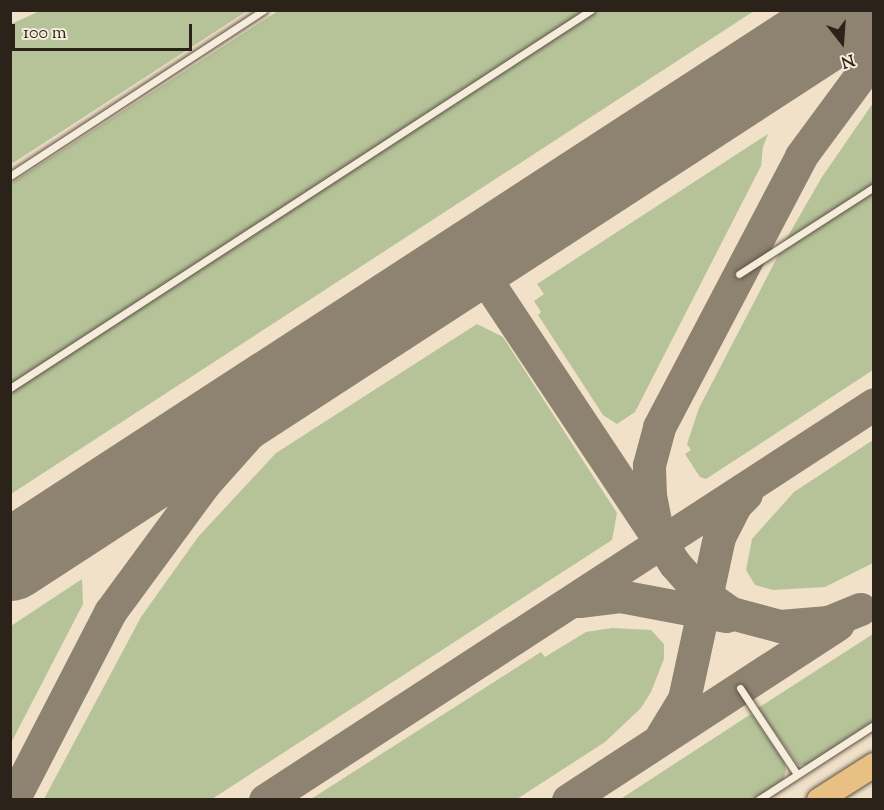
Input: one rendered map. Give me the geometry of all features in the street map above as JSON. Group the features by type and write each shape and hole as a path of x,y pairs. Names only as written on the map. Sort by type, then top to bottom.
{"highway":[{"path":"819,800 873,765"}],"lane":[{"path":"10,176 264,10"},
{"path":"10,388 591,10"},
{"path":"739,274 873,187"},
{"path":"740,688 797,774"},
{"path":"758,800 873,725"}],"green space":[{"path":"42,10 247,11 13,163 10,161 11,24"},
{"path":"278,11 586,11 11,384 10,184"},
{"path":"596,11 754,11 11,494 10,391"},
{"path":"873,103 873,184 784,243 822,177"},
{"path":"768,134 763,147 761,166 635,412 617,424 603,415 538,315 541,312 534,301 544,294 537,284"},
{"path":"873,192 873,370 706,479 700,477 685,454 691,450 687,444 699,408 779,254"},
{"path":"477,324 503,337 617,513 612,540 212,799 44,799 141,617 198,537 276,453"},
{"path":"873,440 873,563 825,587 773,590 755,585 746,570 752,539 794,492"},
{"path":"82,579 83,604 11,743 11,626"},
{"path":"612,628 651,630 664,644 664,659 651,692 641,708 605,742 517,799 311,799 541,652 545,657 586,632"},
{"path":"873,634 873,721 807,765 798,765 758,708"},
{"path":"751,714 784,762 786,771 783,780 753,799 619,800"}],"taxiway":[{"path":"656,526 650,496 649,465 659,427 801,156 874,57"},
{"path":"473,260 675,564 697,589 731,613 780,626 828,622 861,609"},
{"path":"13,800 110,612 204,484 310,365"},
{"path":"265,800 874,404"},
{"path":"662,735 684,699 719,537 736,504 746,494"},
{"path":"579,601 620,596 726,616"},
{"path":"568,800 838,624"}],"runway":[{"path":"10,560 856,10"}]}
